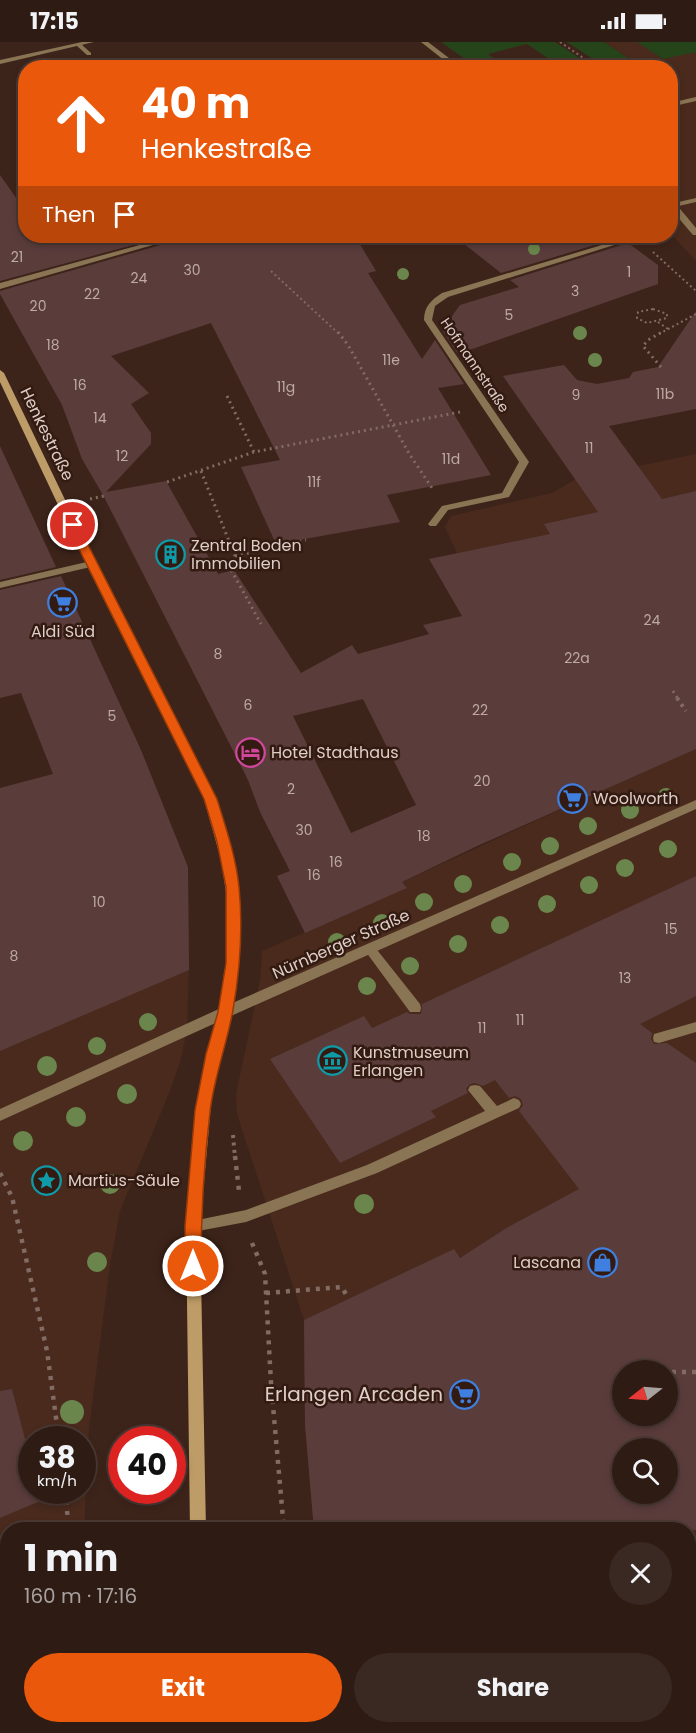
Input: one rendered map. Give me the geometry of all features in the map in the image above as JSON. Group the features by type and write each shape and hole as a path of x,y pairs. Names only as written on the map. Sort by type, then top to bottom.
{"street":[{"path":"0,62 91,42"},
{"path":"424,42 448,60"},
{"path":"79,45 89,54"},
{"path":"678,103 696,99"},
{"path":"678,204 696,200"},
{"path":"678,213 696,233"},
{"path":"0,286 155,243"},
{"name":"Hofmannstraße","path":"445,508 506,495 524,462 428,320 428,310 433,302 456,292 615,243"},
{"name":"Henkestraße","path":"1,377 91,564 210,799 228,863 234,908 233,963 226,1012 205,1094 193,1226 198,1522"},
{"path":"433,524 445,508"},
{"path":"0,585 91,564"},
{"name":"Nürnberger Straße","path":"0,1115 226,1012 696,804"},
{"path":"370,949 415,1008"},
{"path":"659,1038 696,1027"},
{"path":"475,1090 495,1113"},
{"path":"193,1226 240,1217 372,1169 514,1104"}],"path":[{"path":"560,42 586,60"},
{"path":"645,243 696,291"},
{"path":"271,271 334,328 348,345 393,425 445,508"},
{"path":"658,322 667,318 667,314 651,308 638,312 637,318 647,323 658,322 668,329"},
{"path":"661,367 643,346 648,340 696,314"},
{"path":"227,396 254,452"},
{"path":"167,482 254,452 487,406"},
{"path":"201,471 235,556"},
{"path":"261,624 229,566 235,556 306,540"},
{"path":"673,691 686,711"},
{"path":"232,1125 240,1217 260,1259 266,1293 283,1522"},
{"path":"0,1173 12,1197 47,1351 57,1426"},
{"path":"266,1293 342,1287 348,1298"},
{"path":"678,1372 696,1372"},
{"path":"66,1504 68,1522"}],"shaded area":[{"path":"604,42 696,42 696,261 678,242 678,60 631,60"},
{"path":"696,454 696,1522 313,1522 305,1425 304,1320 237,1114 236,1094 260,981 262,951 407,888 402,882 597,793 566,730 457,553 445,527 451,516 552,493 576,479"},
{"path":"53,774 188,867 187,1029 181,1059 170,1091 120,1211 110,1265 89,1426 18,1426 18,1504 85,1504 84,1522 0,1522 0,788"}],"green space":[{"path":"441,42 555,42 582,60 551,60 527,44 488,54 496,60 466,60"},
{"path":"567,42 604,42 631,60 594,60"},
{"path":"637,42 696,42 696,52 663,59"}],"building":[{"path":"0,175 18,201 18,243 140,243 0,281"},
{"path":"168,243 359,243 376,271 368,273 422,359 435,340 464,384 438,388 491,475 387,495 400,522 276,544 241,467 280,460 211,323 111,356 149,393 131,404 151,433 151,444 106,492 166,481 218,574 234,570 301,673 352,645 358,654 429,634 423,625 462,616 429,559 550,534 544,524 598,512 503,376 564,365 577,380 597,384 629,378 633,372 658,367 696,311 696,409 609,426 662,499 696,491 696,749 477,846 402,882 407,888 305,933 277,876 290,871 260,812 248,780 103,495 82,459 62,405 0,291","holes":["363,699 416,805 351,833 293,716"]},
{"path":"463,243 601,243 501,273"},
{"path":"628,243 658,265 658,284 458,354 442,330 460,305 519,287 510,280"},
{"path":"0,446 56,567 0,580"},
{"path":"61,576 141,750 188,867 189,970 0,1051 0,788 53,774 21,693 0,698 0,590"},
{"name":"Erlangen Arcaden","path":"696,876 696,996 640,1024 652,1033 651,1039 654,1044 667,1043 696,1063 696,1522 313,1522 305,1425 304,1320 454,1249 460,1258 508,1227 579,1189 519,1111 523,1105 521,1099 515,1096 509,1098 495,1080 483,1086 470,1084 466,1089 468,1093 431,1111 436,1117 340,1163 270,1059 364,1016 372,1028 407,1012 421,1014 422,1004"},
{"path":"12,1389 22,1426 18,1426 18,1504 33,1504 0,1518 0,1391"}],"place":[{"name":"Zentral Boden Immobilien","path":"170,554"},
{"name":"Aldi Süd","path":"63,603"},
{"name":"Hotel Stadthaus","path":"250,752"},
{"name":"Woolworth","path":"572,798"},
{"name":"Kunstmuseum Erlangen","path":"332,1061"},
{"name":"Martius-Säule","path":"47,1180"},
{"name":"Lascana","path":"602,1262"},
{"name":"Erlangen Arcaden","path":"464,1394"}],"route":[{"path":"73,525 210,799 224,842 232,887 233,963 226,1012 202,1110 193,1226 193,1266"}]}
